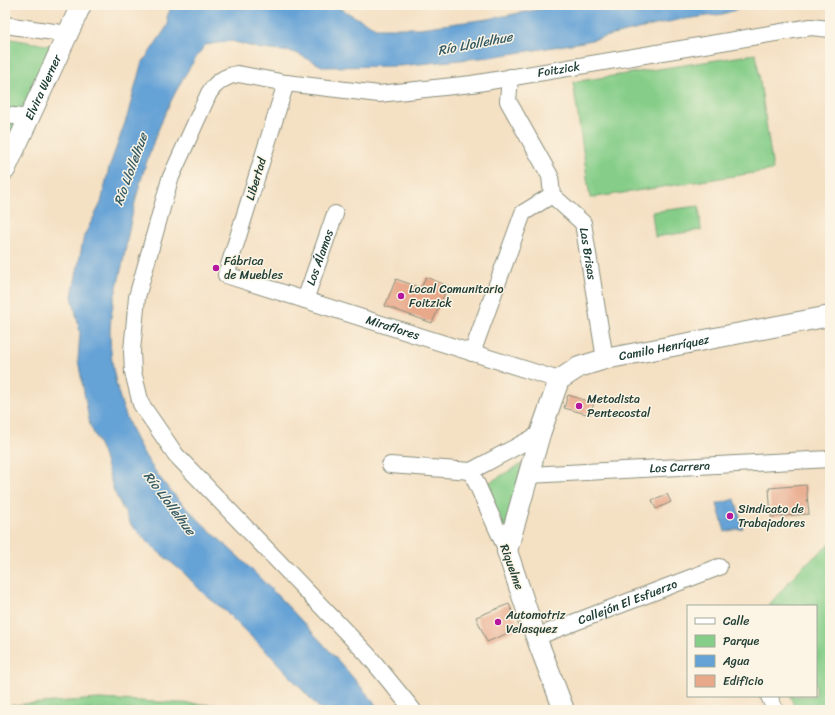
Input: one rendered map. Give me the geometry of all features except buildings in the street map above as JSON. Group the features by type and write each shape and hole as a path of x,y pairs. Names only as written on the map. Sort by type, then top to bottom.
{"main road":[{"name":"Elvira Werner","path":"5,170 80,6"},
{"name":"Camilo Henríquez","path":"559,380 579,367 605,359 830,316"},
{"path":"507,551 540,434 559,380"},
{"name":"Riquelme","path":"507,551 536,637 564,710"}],"street":[{"path":"5,25 68,34"},
{"name":"Foitzick","path":"413,710 368,655 176,455 141,404 132,372 132,351 139,290 170,179 209,93 218,82 231,75 245,75 286,83 379,94 472,84 811,27 830,29"},
{"path":"472,353 523,213 552,195 550,176 508,101 510,77"},
{"name":"Libertad","path":"226,275 286,83"},
{"path":"5,115 28,118"},
{"name":"Las Brisas","path":"552,195 583,223 605,359"},
{"name":"Los Álamos","path":"305,300 335,214"},
{"name":"Miraflores","path":"226,275 559,380"},
{"path":"390,465 471,470 540,434"},
{"name":"Los Carrera","path":"529,475 830,459"},
{"name":"Riquelme","path":"471,470 507,551"},
{"name":"Callejón El Esfuerzo","path":"536,637 719,567"},
{"path":"769,697 775,710"}],"green space":[{"path":"5,38 58,47 5,163"},
{"path":"756,54 773,170 590,198 573,82"},
{"path":"699,206 701,230 655,237 652,212"},
{"path":"523,463 505,531 485,485"},
{"path":"830,544 830,710 796,710 790,697 817,697 817,605 769,605 802,567"},
{"path":"99,699 278,708 280,710 11,710 11,705"}],"water":[{"name":"Río Llollelhue","path":"172,5 333,5 376,28 419,28 488,19 562,5 751,5 723,14 677,20 583,42 490,57 399,66 324,67 294,52 261,49 231,41 205,45 189,68 176,92 153,143 136,197 111,315 110,337 112,359 122,404 139,445 164,483 189,510 251,569 292,611 337,659 380,710 321,710 274,659 224,610 204,594 184,573 155,549 131,525 114,491 102,451 90,425 78,360 80,332 72,296 84,236 101,203 109,168 127,117 141,65 168,25 167,17"},
{"name":"Sindicato de Trabajadores","path":"735,499 743,528 725,532 717,504"}],"place":[{"name":"Fábrica de Muebles","path":"216,268"},
{"name":"Local Comunitario Foitzick","path":"401,296"},
{"name":"Metodista Pentecostal","path":"579,406"},
{"name":"Sindicato de Trabajadores","path":"730,516"},
{"name":"Automotriz Velasquez","path":"498,622"}]}
